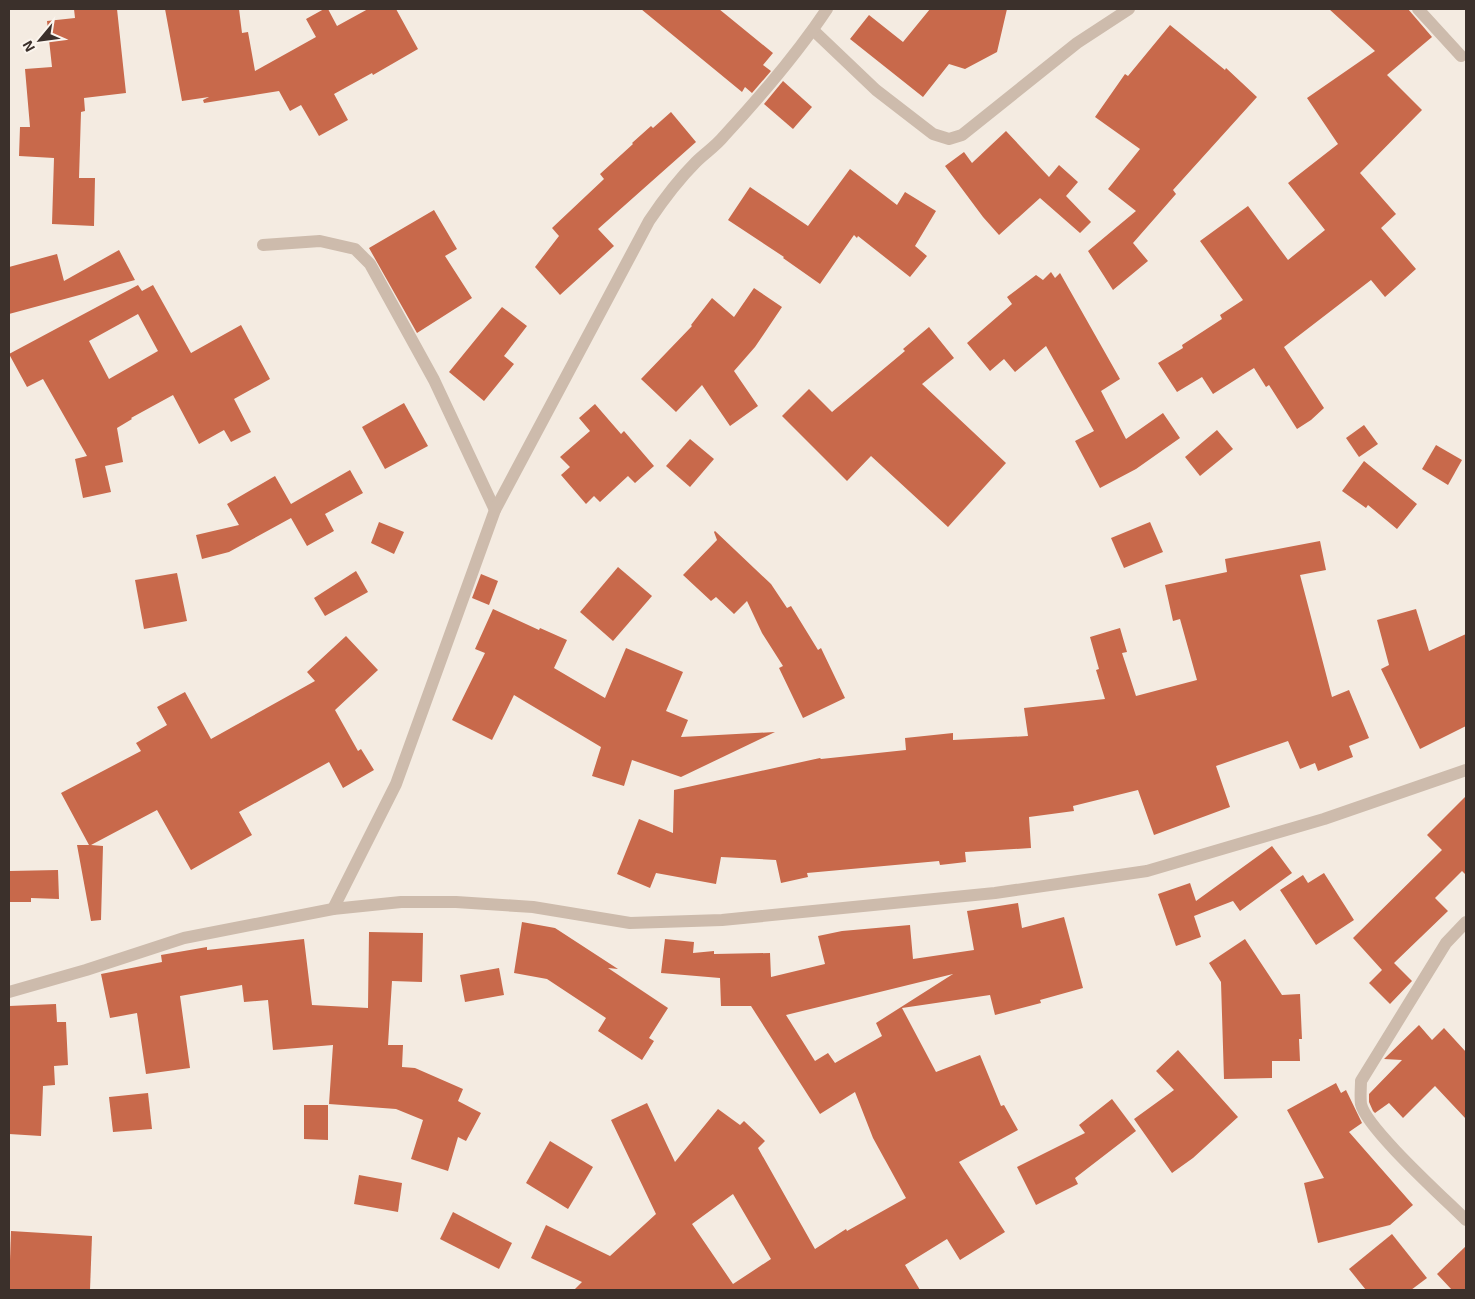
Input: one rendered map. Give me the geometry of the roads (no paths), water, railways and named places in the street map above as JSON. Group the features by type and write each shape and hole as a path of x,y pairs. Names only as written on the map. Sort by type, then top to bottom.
{"street":[{"path":"333,909 396,784 495,510 649,221 669,191 697,161 723,138 775,78 827,9"},
{"path":"813,30 876,90 933,134 949,140 962,135 1077,44 1129,9"},
{"path":"1418,9 1461,56"},
{"path":"263,246 320,241 355,249 370,264 434,380 495,510"},
{"path":"9,992 86,970 184,938 333,909 401,902 456,902 533,906 630,923 722,920 996,893 1147,871 1324,819 1466,770"},
{"path":"1466,922 1446,943 1361,1081 1362,1105 1371,1124 1418,1174 1466,1220"}]}
